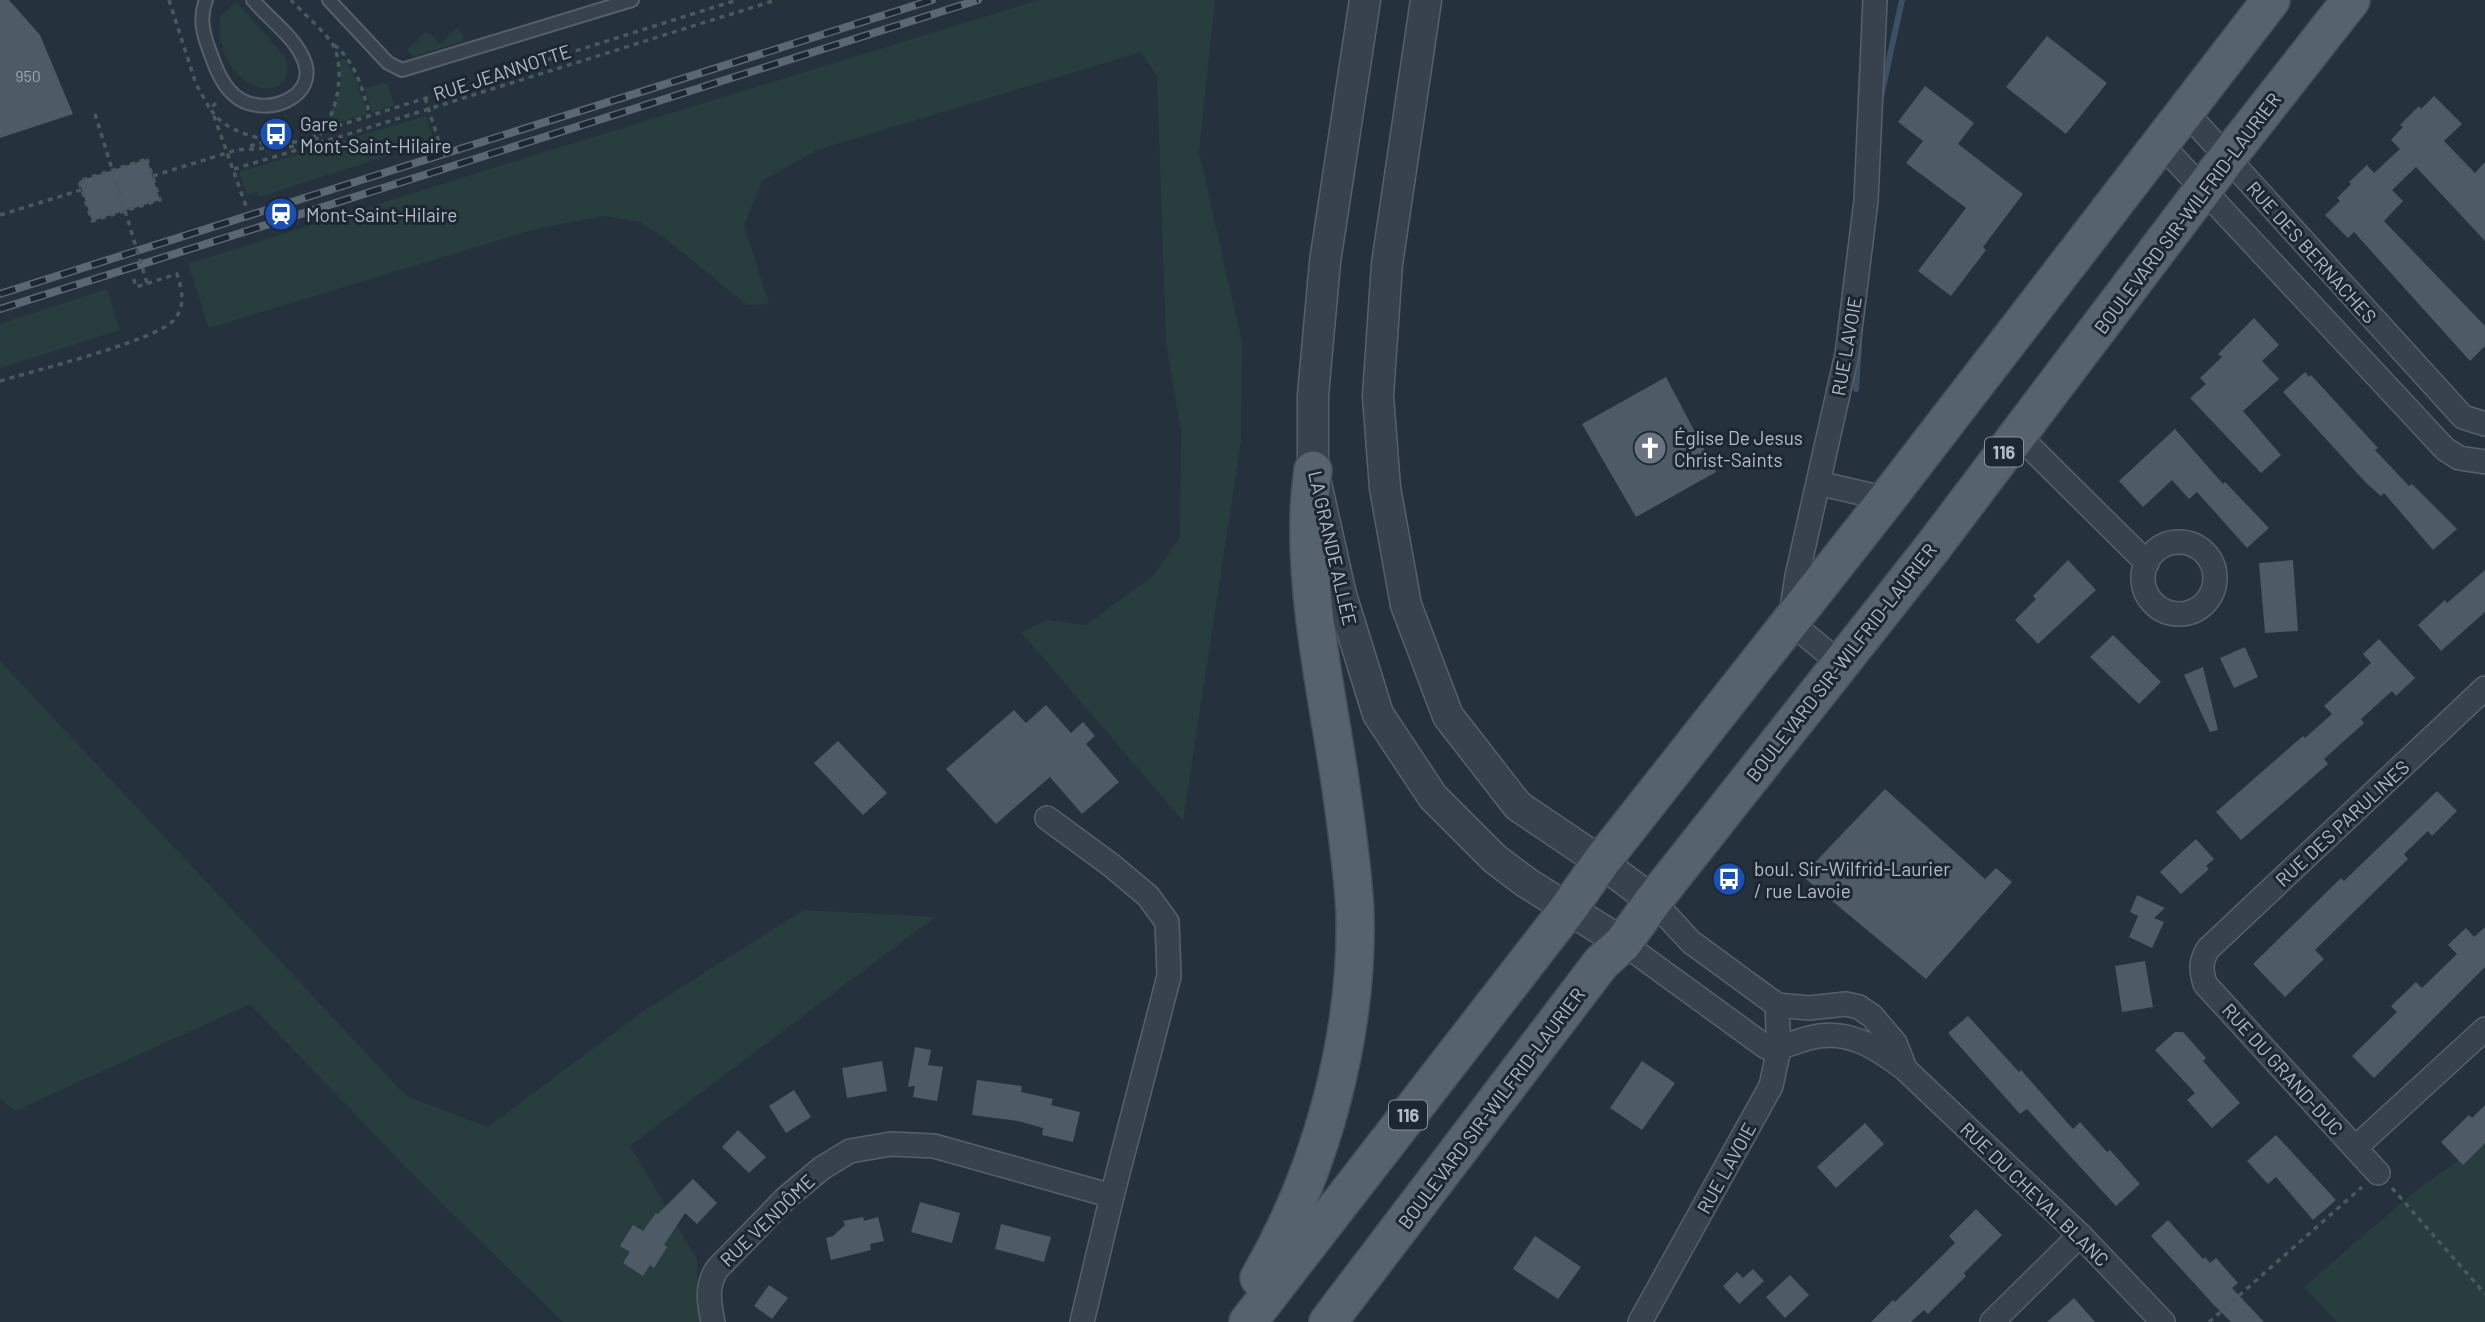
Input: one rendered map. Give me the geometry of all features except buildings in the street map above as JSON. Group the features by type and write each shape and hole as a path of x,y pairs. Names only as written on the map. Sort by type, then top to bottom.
{"main road":[{"name":"116","path":"1248,1322 1568,909 1601,862 1887,499 2271,0"},
{"name":"BOULEVARD SIR-WILFRID-LAURIER","path":"1328,1322 1601,964 1623,943 2351,0"},
{"path":"1234,1322 1290,1222 1317,1151 1340,1063 1353,983 1355,912 1347,830 1316,622 1309,518 1312,470"}],"street":[{"name":"LA GRANDE ALLÉE","path":"1365,0 1325,262 1313,395 1312,470 1341,595 1378,714 1433,797 1495,859 1527,883 1623,943"},
{"path":"1426,0 1387,264 1378,396 1385,488 1406,605 1448,716 1518,806 1653,901 1691,942 1777,1005"},
{"name":"RUE LAVOIE","path":"1790,622 1797,576 1847,354 1866,201 1875,0"},
{"name":"RUE DES BERNACHES","path":"2185,111 2463,417 2485,424"},
{"name":"RUE DES BERNACHES","path":"2160,143 2445,449 2459,458 2485,462"},
{"path":"2415,416 2441,393"},
{"path":"2017,434 2147,563"},
{"path":"1818,483 1887,499"},
{"path":"1790,622 1840,664"},
{"name":"RUE DES PARULINES","path":"2202,960 2208,949 2485,688"},
{"path":"1047,818 1120,873 1147,897 1167,922 1169,975 1082,1322"},
{"path":"1623,943 1753,1039 1766,1047 1779,1049"},
{"name":"RUE DU GRAND-DUC","path":"2202,960 2201,971 2205,984 2378,1173"},
{"name":"RUE DU CHEVAL BLANC","path":"1777,1005 1809,1008 1846,1004 1859,1007 1885,1028 1895,1043 1905,1069"},
{"name":"RUE LAVOIE","path":"1640,1322 1771,1086 1779,1049 1777,1005"},
{"path":"2354,1148 2485,1029"},
{"name":"RUE DU CHEVAL BLANC","path":"1779,1049 1815,1037 1836,1035 1857,1039 1878,1048 1905,1069 2080,1235 2163,1322"},
{"name":"RUE VENDÔME","path":"713,1322 708,1295 710,1279 717,1269 786,1198 822,1168 850,1151 891,1144 934,1146 1112,1196"},
{"path":"1992,1322 2080,1235"}],"lane":[{"path":"206,0 202,14 203,30 225,85 243,102 260,106 285,103 297,93 304,82 307,69 296,46 253,0"},
{"path":"329,0 383,57 397,68 409,69 608,3 632,0"}],"path":[{"path":"169,0 196,85 210,109 246,206"},
{"path":"173,13 176,0"},
{"path":"233,169 318,143 316,136 327,130 370,115 737,0"},
{"name":"RUE JEANNOTTE","path":"153,176 227,152 318,143 336,138 776,0"},
{"path":"664,23 668,34"},
{"path":"334,45 352,65 370,115"},
{"path":"425,98 440,145"},
{"path":"210,109 216,103"},
{"path":"95,114 147,283"},
{"path":"227,152 289,135"},
{"path":"147,159 160,200 92,221 79,181 113,170 147,159"},
{"path":"0,215 82,189"},
{"path":"0,381 136,339 173,321 181,307 182,291 177,274 136,286 133,276"},
{"path":"2209,1322 2378,1173 2485,1294"}],"green space":[{"path":"1039,0 1215,0 1199,152 1242,343 1241,441 1183,821 1021,632 1047,620 1086,625 1154,575 1180,537 1181,431 1166,342 1157,76 1141,52 817,150 762,181 744,225 769,304 747,305 665,238 639,222 605,216 539,228 209,328 188,264"},
{"path":"236,2 286,58 286,75 280,85 269,89 255,86 241,77 229,63 221,43 220,17"},
{"path":"457,28 463,35 463,41 413,57 408,50 425,33 430,34 440,44"},
{"path":"342,59 346,60 358,85 367,114 330,125 328,122 341,87"},
{"path":"384,83 388,85 394,105 372,112 365,88"},
{"path":"426,116 434,142 426,144 423,137 385,149 387,156 259,197 257,192 247,195 239,172"},
{"path":"107,289 120,330 0,368 0,324"},
{"path":"0,661 406,1096 488,1127 642,1012 804,910 935,917 630,1146 697,1259 700,1322 563,1322 418,1180 250,1004 15,1111 0,1098"},
{"path":"2485,1141 2485,1322 2337,1322 2304,1287 2414,1192"}],"waterway":[{"path":"1880,101 1902,0"},
{"path":"1856,389 1859,345"}],"railway":[{"path":"0,294 932,0"},
{"path":"0,309 978,0"}],"place":[{"name":"Gare Mont-Saint-Hilaire","path":"276,134"},
{"name":"Mont-Saint-Hilaire","path":"281,214"},
{"name":"Église De Jesus Christ-Saints","path":"1650,448"},
{"name":"boul. Sir-Wilfrid-Laurier / rue Lavoie","path":"1729,879"}]}
